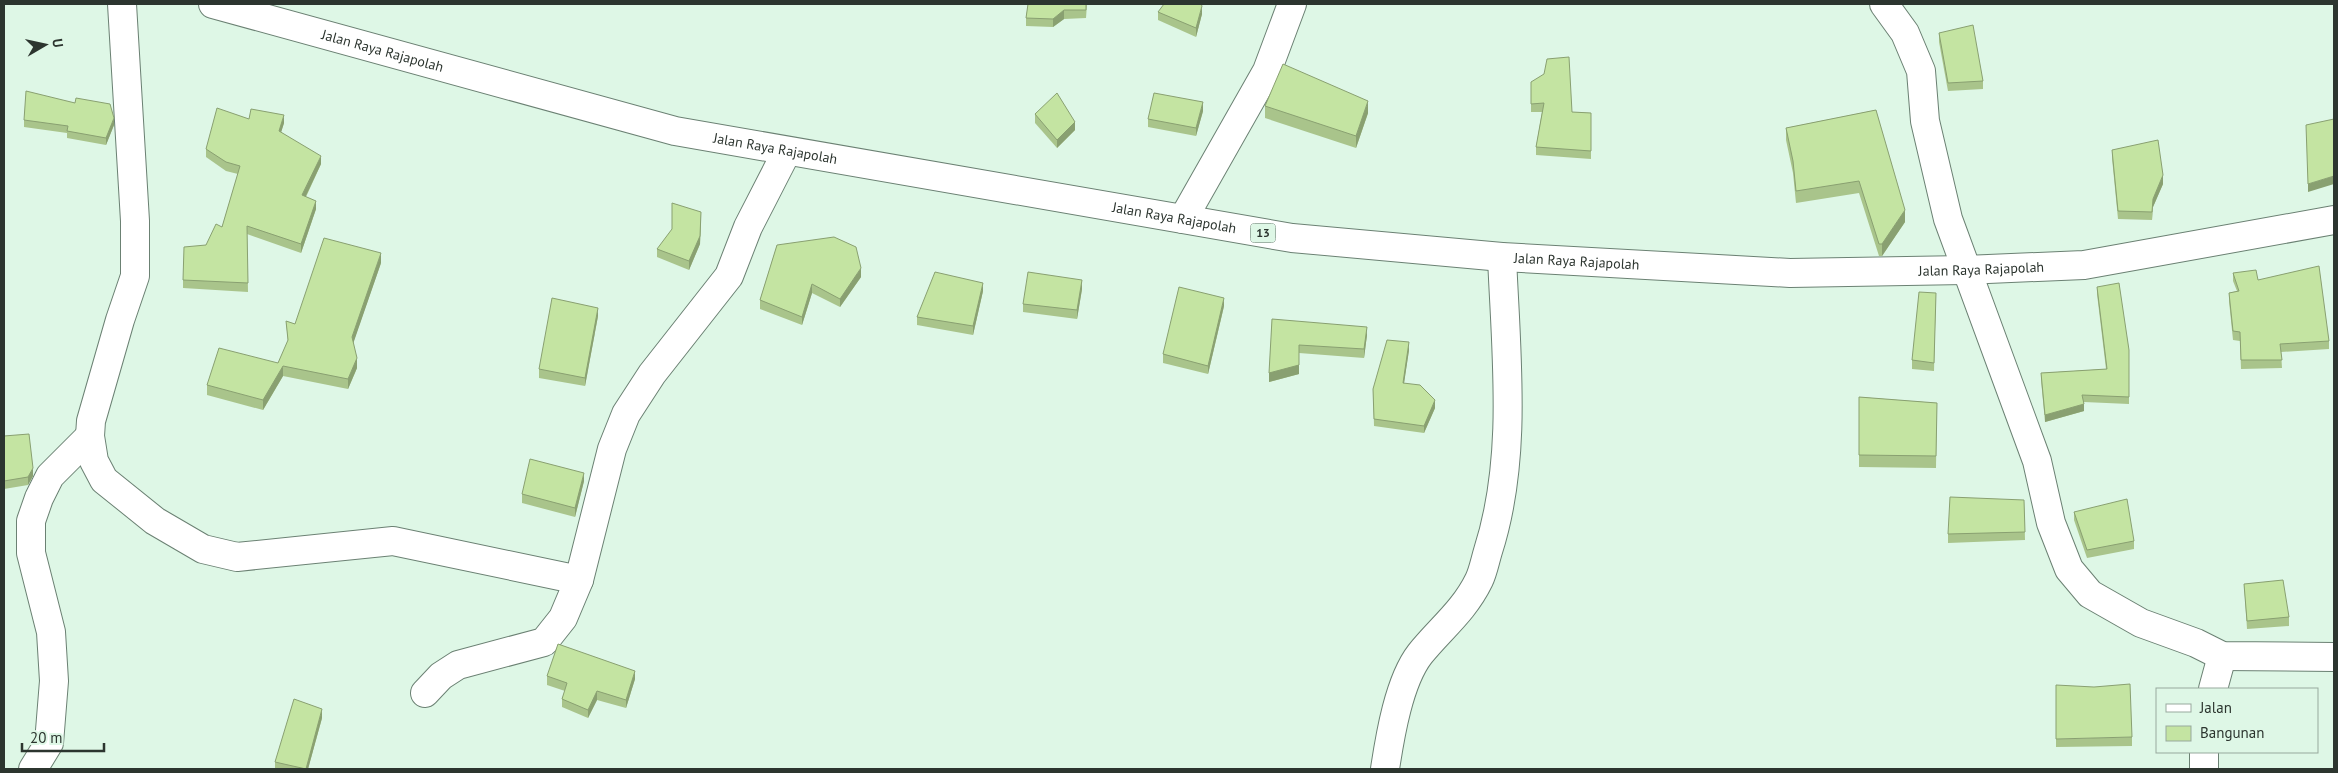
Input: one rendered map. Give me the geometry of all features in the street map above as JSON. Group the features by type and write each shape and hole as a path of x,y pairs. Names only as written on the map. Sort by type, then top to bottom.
{"main road":[{"path":"122,4 135,221 134,276 97,397 90,436 94,461 104,480 155,521 203,549 238,557 393,541 578,580"},
{"name":"Jalan Raya Rajapolah","path":"213,4 675,131 1292,238 1502,258 1790,273 1965,270 2084,265 2334,220"},
{"path":"1183,219 1267,71 1292,4"},
{"path":"1884,4 1905,33 1921,71 1925,121 1945,211 1965,270 2037,461 2051,523 2069,569 2090,594 2098,599 2141,623 2196,643 2222,656 2334,656"},
{"path":"425,693 441,676 458,665 544,642 563,618 578,580 612,449 626,414 652,374 729,276 748,227 787,151"},
{"path":"1385,769 1391,729 1402,691 1419,655 1457,615 1479,580 1499,518 1506,452 1506,360 1502,258"},
{"path":"33,769 49,743 54,681 51,632 31,553 31,522 39,498 50,476 90,436"},
{"path":"2213,688 2222,656"},
{"path":"2204,753 2204,769"}],"building":[{"path":"1028,4 1086,4 1086,10 1064,10 1053,19 1026,18"},
{"path":"1164,4 1201,4 1196,28 1158,12"},
{"path":"1973,25 1983,81 1948,83 1939,33"},
{"path":"1569,57 1572,112 1591,113 1591,151 1536,147 1544,103 1531,104 1531,82 1544,74 1547,59"},
{"path":"1283,64 1368,101 1356,136 1265,106"},
{"path":"26,91 75,103 76,98 110,104 114,118 106,138 67,131 68,126 24,120"},
{"path":"1057,93 1075,122 1057,140 1035,114"},
{"path":"1154,93 1203,102 1196,128 1148,119"},
{"path":"217,108 249,119 251,109 284,115 279,131 321,156 302,195 316,201 301,244 247,226 248,283 183,280 184,247 206,245 216,224 222,227 240,166 226,162 206,149"},
{"path":"1876,110 1905,210 1882,244 1879,244 1859,181 1796,191 1793,161 1786,128"},
{"path":"2334,119 2334,176 2308,184 2306,125"},
{"path":"2158,140 2163,175 2153,199 2152,212 2118,211 2112,150"},
{"path":"672,203 701,212 700,236 689,261 657,249 672,229"},
{"path":"834,237 856,247 861,268 840,299 812,284 802,317 760,300 777,245"},
{"path":"324,238 381,253 352,337 357,358 348,379 283,366 263,400 207,385 219,348 278,363 288,340 286,321 295,324"},
{"path":"2319,266 2329,341 2280,344 2282,360 2241,360 2240,332 2233,331 2229,293 2239,291 2233,273 2256,270 2258,280"},
{"path":"935,272 983,283 973,326 917,317"},
{"path":"1028,272 1082,280 1077,310 1023,304"},
{"path":"2119,283 2129,350 2129,397 2082,395 2084,404 2045,415 2041,373 2107,369 2097,287"},
{"path":"1179,287 1224,298 1208,366 1163,354"},
{"path":"1919,292 1936,293 1934,363 1912,360"},
{"path":"552,298 598,308 585,378 539,369"},
{"path":"1272,319 1367,327 1364,349 1299,345 1299,365 1269,373"},
{"path":"1387,340 1409,342 1403,383 1420,385 1435,400 1424,426 1374,419 1373,389"},
{"path":"1859,397 1937,403 1936,456 1859,455"},
{"path":"29,434 33,468 28,477 4,481 4,436"},
{"path":"530,459 584,473 575,508 522,494"},
{"path":"1950,497 2024,500 2025,532 1948,534"},
{"path":"2127,499 2134,541 2087,550 2074,512"},
{"path":"2283,580 2289,617 2247,621 2244,584"},
{"path":"558,644 635,671 626,700 597,691 588,710 562,699 567,683 547,676"},
{"path":"2130,684 2132,737 2056,739 2056,685 2094,687"},
{"path":"294,699 322,709 306,769 275,762"}]}
